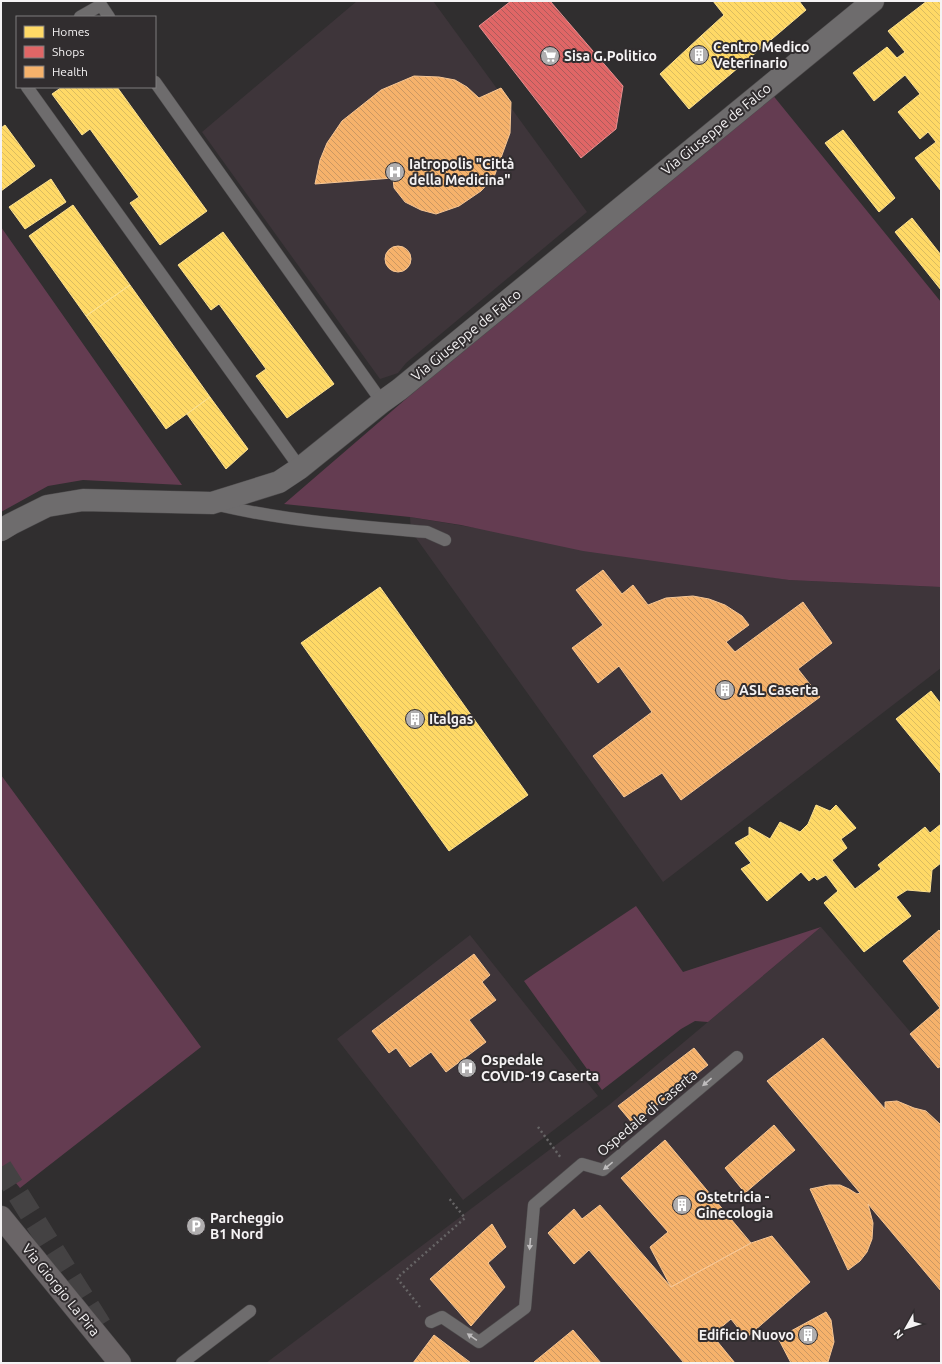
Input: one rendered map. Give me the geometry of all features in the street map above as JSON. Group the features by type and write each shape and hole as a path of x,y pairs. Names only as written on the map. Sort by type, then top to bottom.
{"street":[{"name":"Via Giuseppe de Falco","path":"1,530 47,506 83,500 212,503 279,482 300,468 418,374 873,1"},
{"name":"Via Giorgio La Pira","path":"1,1217 120,1363"}],"lane":[{"path":"82,16 101,5 108,16"},
{"path":"156,83 382,402"},
{"path":"28,88 300,468"},
{"path":"212,503 249,512 284,518 427,532 445,540"},
{"name":"Ospedale di Caserta","path":"431,1322 442,1317 479,1342 525,1308 534,1205 582,1164 603,1170 737,1057"},
{"path":"182,1363 250,1311"}],"path":[{"path":"538,1127 572,1173"},
{"path":"431,1322 397,1278 465,1218 448,1197"}],"shaded area":[{"name":"Iatropolis \"Città della Medicina\"","path":"357,1 433,1 587,212 406,363 398,373 380,379 202,132"},
{"path":"767,88 941,302 941,587 789,580 583,551 461,525 410,517 284,504"},
{"path":"1,227 182,485 83,480 48,486 1,512"},
{"path":"410,517 789,580 941,587 941,668 663,882 411,531"},
{"path":"1,775 201,1047 20,1188 1,1165"},
{"path":"636,906 683,972 821,927 708,1022 695,1021 681,1029 602,1090 524,981"},
{"path":"821,927 941,1068 941,1363 266,1363 609,1105"},
{"name":"Ospedale COVID-19 Caserta","path":"470,935 598,1096 463,1200 337,1039"}],"building: Homes":[{"path":"713,1 799,1 806,10 732,73 701,36 724,15"},
{"path":"927,1 941,1 941,191 915,158 936,142 928,132 920,139 898,112 920,94 905,75 874,101 853,73 887,47 897,58 905,52 888,31"},
{"name":"Centro Medico Veterinario","path":"701,36 732,73 689,109 660,74"},
{"path":"61,88 118,88 207,211 160,245 130,203 139,197 90,129 82,135 52,94"},
{"path":"5,125 35,166 1,191 1,128"},
{"path":"843,130 895,198 879,212 825,143"},
{"path":"51,179 66,202 25,229 9,207"},
{"path":"73,205 130,285 86,316 29,236"},
{"path":"912,218 941,255 941,290 895,232"},
{"path":"223,232 334,384 287,418 256,376 266,369 219,304 211,310 178,265"},
{"path":"130,285 210,397 166,429 86,316"},
{"path":"210,397 248,449 226,469 187,414"},
{"name":"Italgas","path":"380,587 528,795 449,851 301,643"},
{"path":"931,691 941,704 941,774 896,719"},
{"path":"816,805 830,811 836,805 856,828 841,839 847,848 832,860 855,889 881,869 878,865 925,827 930,833 941,824 941,863 932,870 930,892 907,890 896,897 911,916 864,952 824,903 838,891 826,875 817,880 814,877 809,881 801,872 767,901 741,869 751,863 735,843 749,835 749,827 770,839 780,822 800,832 808,824"}],"building: Shops":[{"name":"Sisa G.Politico","path":"511,1 550,1 623,86 616,129 581,158 479,26"}],"building: Health":[{"path":"414,76 439,77 455,80 467,87 479,98 501,88 511,102 510,133 494,177 481,191 459,206 436,214 421,210 405,202 394,188 393,178 315,184 320,160 327,143 342,121 381,90"},
{"path":"398,246 407,250 411,259 407,268 398,272 389,268 385,259 389,250"},
{"name":"ASL Caserta","path":"603,570 622,594 633,585 648,605 666,598 693,596 709,599 725,605 742,616 749,625 726,642 735,652 803,602 832,643 798,669 820,697 681,800 662,773 624,797 593,756 652,712 619,666 598,683 572,648 603,625 576,590"},
{"path":"939,930 941,932 941,1066 938,1068 910,1034 940,1008 903,961"},
{"path":"474,954 490,975 482,982 496,1000 469,1020 486,1042 446,1072 431,1052 410,1067 396,1048 389,1053 372,1031"},
{"path":"823,1038 885,1109 885,1102 897,1101 926,1111 941,1125 941,1291 868,1204 873,1223 872,1239 867,1252 860,1261 848,1270 810,1189 829,1185 840,1185 857,1194 860,1193 767,1081"},
{"path":"694,1048 708,1065 633,1124 618,1106"},
{"path":"774,1125 795,1150 745,1193 725,1168"},
{"name":"Ostetricia - Ginecologia","path":"665,1140 751,1243 671,1287 650,1247 668,1232 621,1178"},
{"path":"600,1205 671,1287 751,1243 772,1236 810,1282 746,1338 731,1319 712,1335 735,1363 684,1363 589,1250 574,1264 548,1233 574,1209 582,1219"},
{"path":"492,1224 506,1247 488,1263 505,1287 471,1326 430,1279"},
{"name":"Edificio Nuovo","path":"826,1312 831,1320 834,1342 828,1362 791,1363 778,1338"},
{"path":"573,1330 601,1363 534,1362"},
{"path":"434,1335 471,1363 413,1363"}],"tunnel":[{"path":"1,1167 106,1334"}],"place":[{"name":"Centro Medico Veterinario","path":"699,55"},
{"name":"Sisa G.Politico","path":"550,56"},
{"name":"Iatropolis \"Città della Medicina\"","path":"395,172"},
{"name":"ASL Caserta","path":"725,690"},
{"name":"Italgas","path":"415,719"},
{"name":"Ospedale COVID-19 Caserta","path":"467,1068"},
{"name":"Ostetricia - Ginecologia","path":"682,1205"},
{"name":"Parcheggio B1 Nord","path":"196,1226"},
{"name":"Edificio Nuovo","path":"808,1335"}]}
